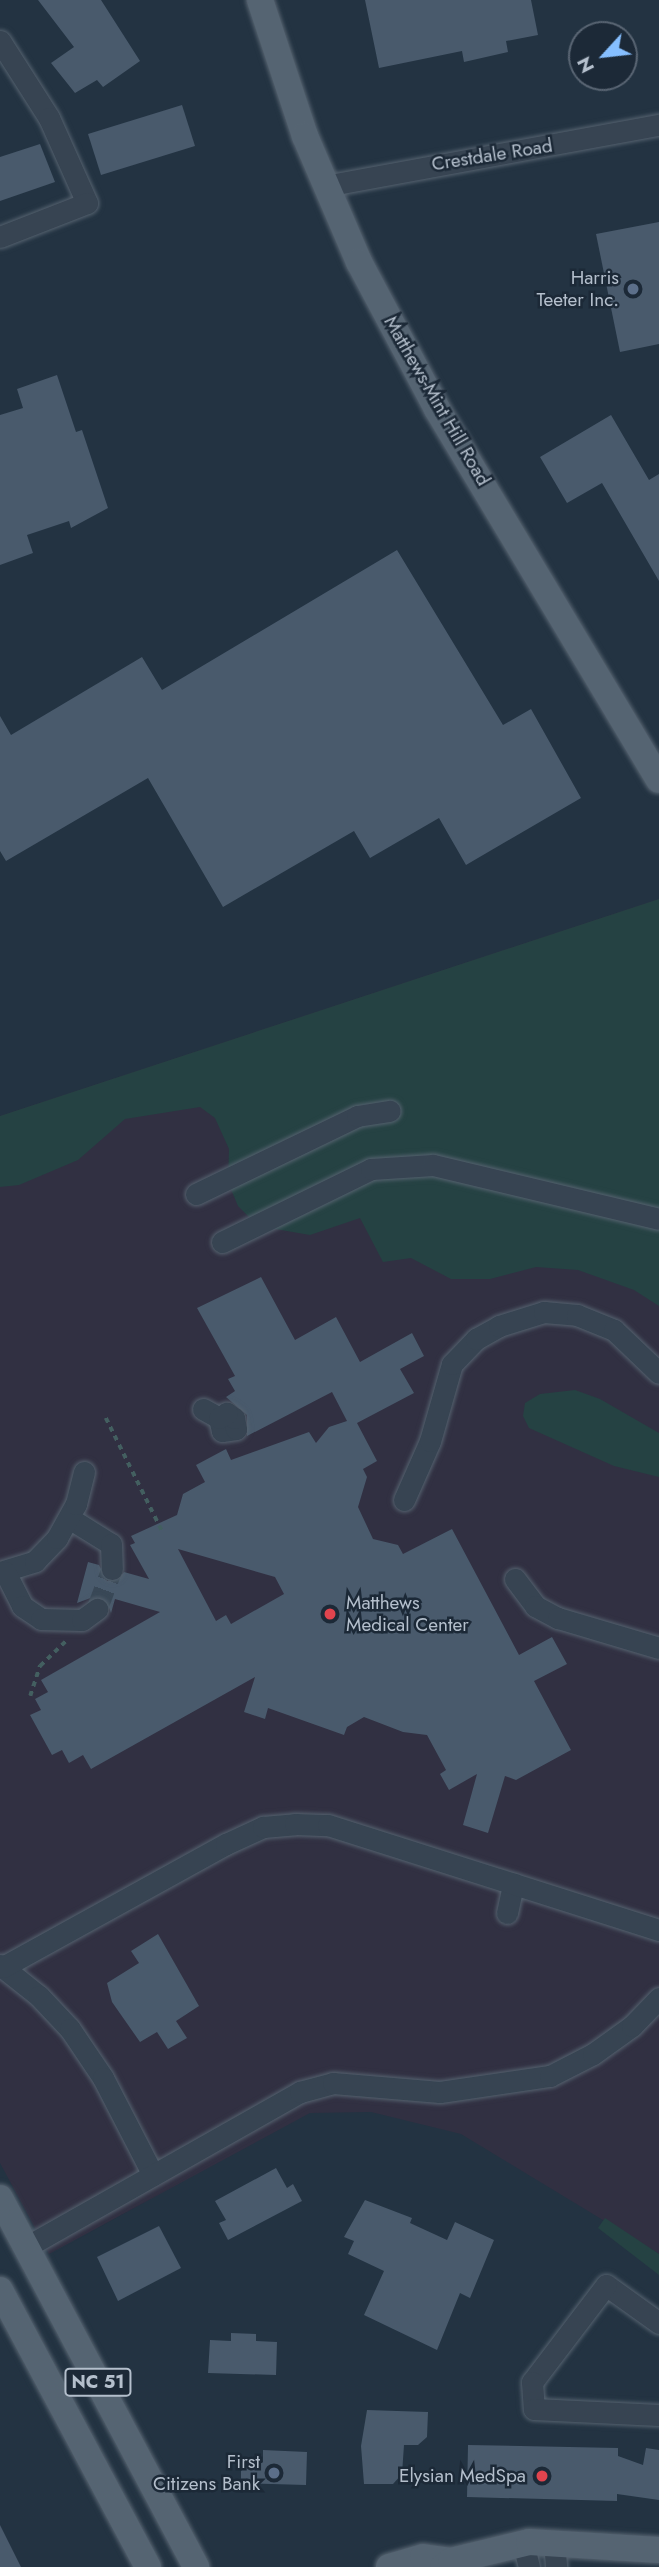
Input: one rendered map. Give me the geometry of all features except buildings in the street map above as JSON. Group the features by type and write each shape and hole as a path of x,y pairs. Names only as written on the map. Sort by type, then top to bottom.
{"main road":[{"name":"Matthews-Mint Hill Road","path":"260,0 325,186 438,409 659,780"},
{"name":"NC 51","path":"0,2197 196,2567"},
{"name":"NC 51","path":"0,2290 148,2567"},
{"path":"390,2567 423,2557 447,2564 526,2555 659,2550"}],"street":[{"path":"0,41 49,118 87,203 0,237"},
{"name":"Crestdale Road","path":"325,186 659,125"},
{"path":"196,1194 357,1115 390,1111"},
{"path":"222,1242 371,1169 433,1165 659,1219"},
{"path":"404,1500 430,1441 452,1364 476,1339 499,1326 544,1311 578,1315 614,1330 659,1373"},
{"path":"84,1472 68,1518 35,1561 3,1572 22,1606 41,1619 82,1620 97,1609"},
{"path":"68,1518 111,1544 112,1569"},
{"path":"516,1579 535,1606 558,1618 659,1648"},
{"path":"153,2175 103,2078 70,2029 2,1966 264,1827 328,1825 659,1930"},
{"path":"507,1913 513,1884"},
{"path":"26,2247 300,2092 333,2083 440,2092 550,2076 593,2054 632,2026 659,1998"},
{"path":"659,2323 606,2285 532,2382 534,2409 659,2415"}],"path":[{"path":"106,1418 162,1531"},
{"path":"30,1696 40,1666 68,1639"}],"shaded area":[{"name":"Matthews Medical Center","path":"659,899 659,2254 461,2134 371,2112 310,2113 49,2254 0,2163 0,1116"}],"green space":[{"path":"659,899 659,1306 634,1290 578,1270 536,1267 490,1279 451,1279 411,1258 383,1262 360,1218 310,1235 258,1226 238,1206 228,1182 229,1149 215,1118 200,1107 125,1119 78,1160 19,1185 0,1187 0,1116"},
{"path":"575,1390 600,1399 659,1433 659,1477 614,1466 529,1428 523,1416 525,1403 540,1394"},
{"path":"605,2218 659,2254 659,2275 598,2228"}],"tunnel":[{"path":"97,1609 112,1569"}],"place":[{"name":"Harris Teeter Inc.","path":"633,289"},
{"name":"Matthews Medical Center","path":"330,1614"},
{"name":"First Citizens Bank","path":"274,2473"},
{"name":"Elysian MedSpa","path":"542,2476"}]}
